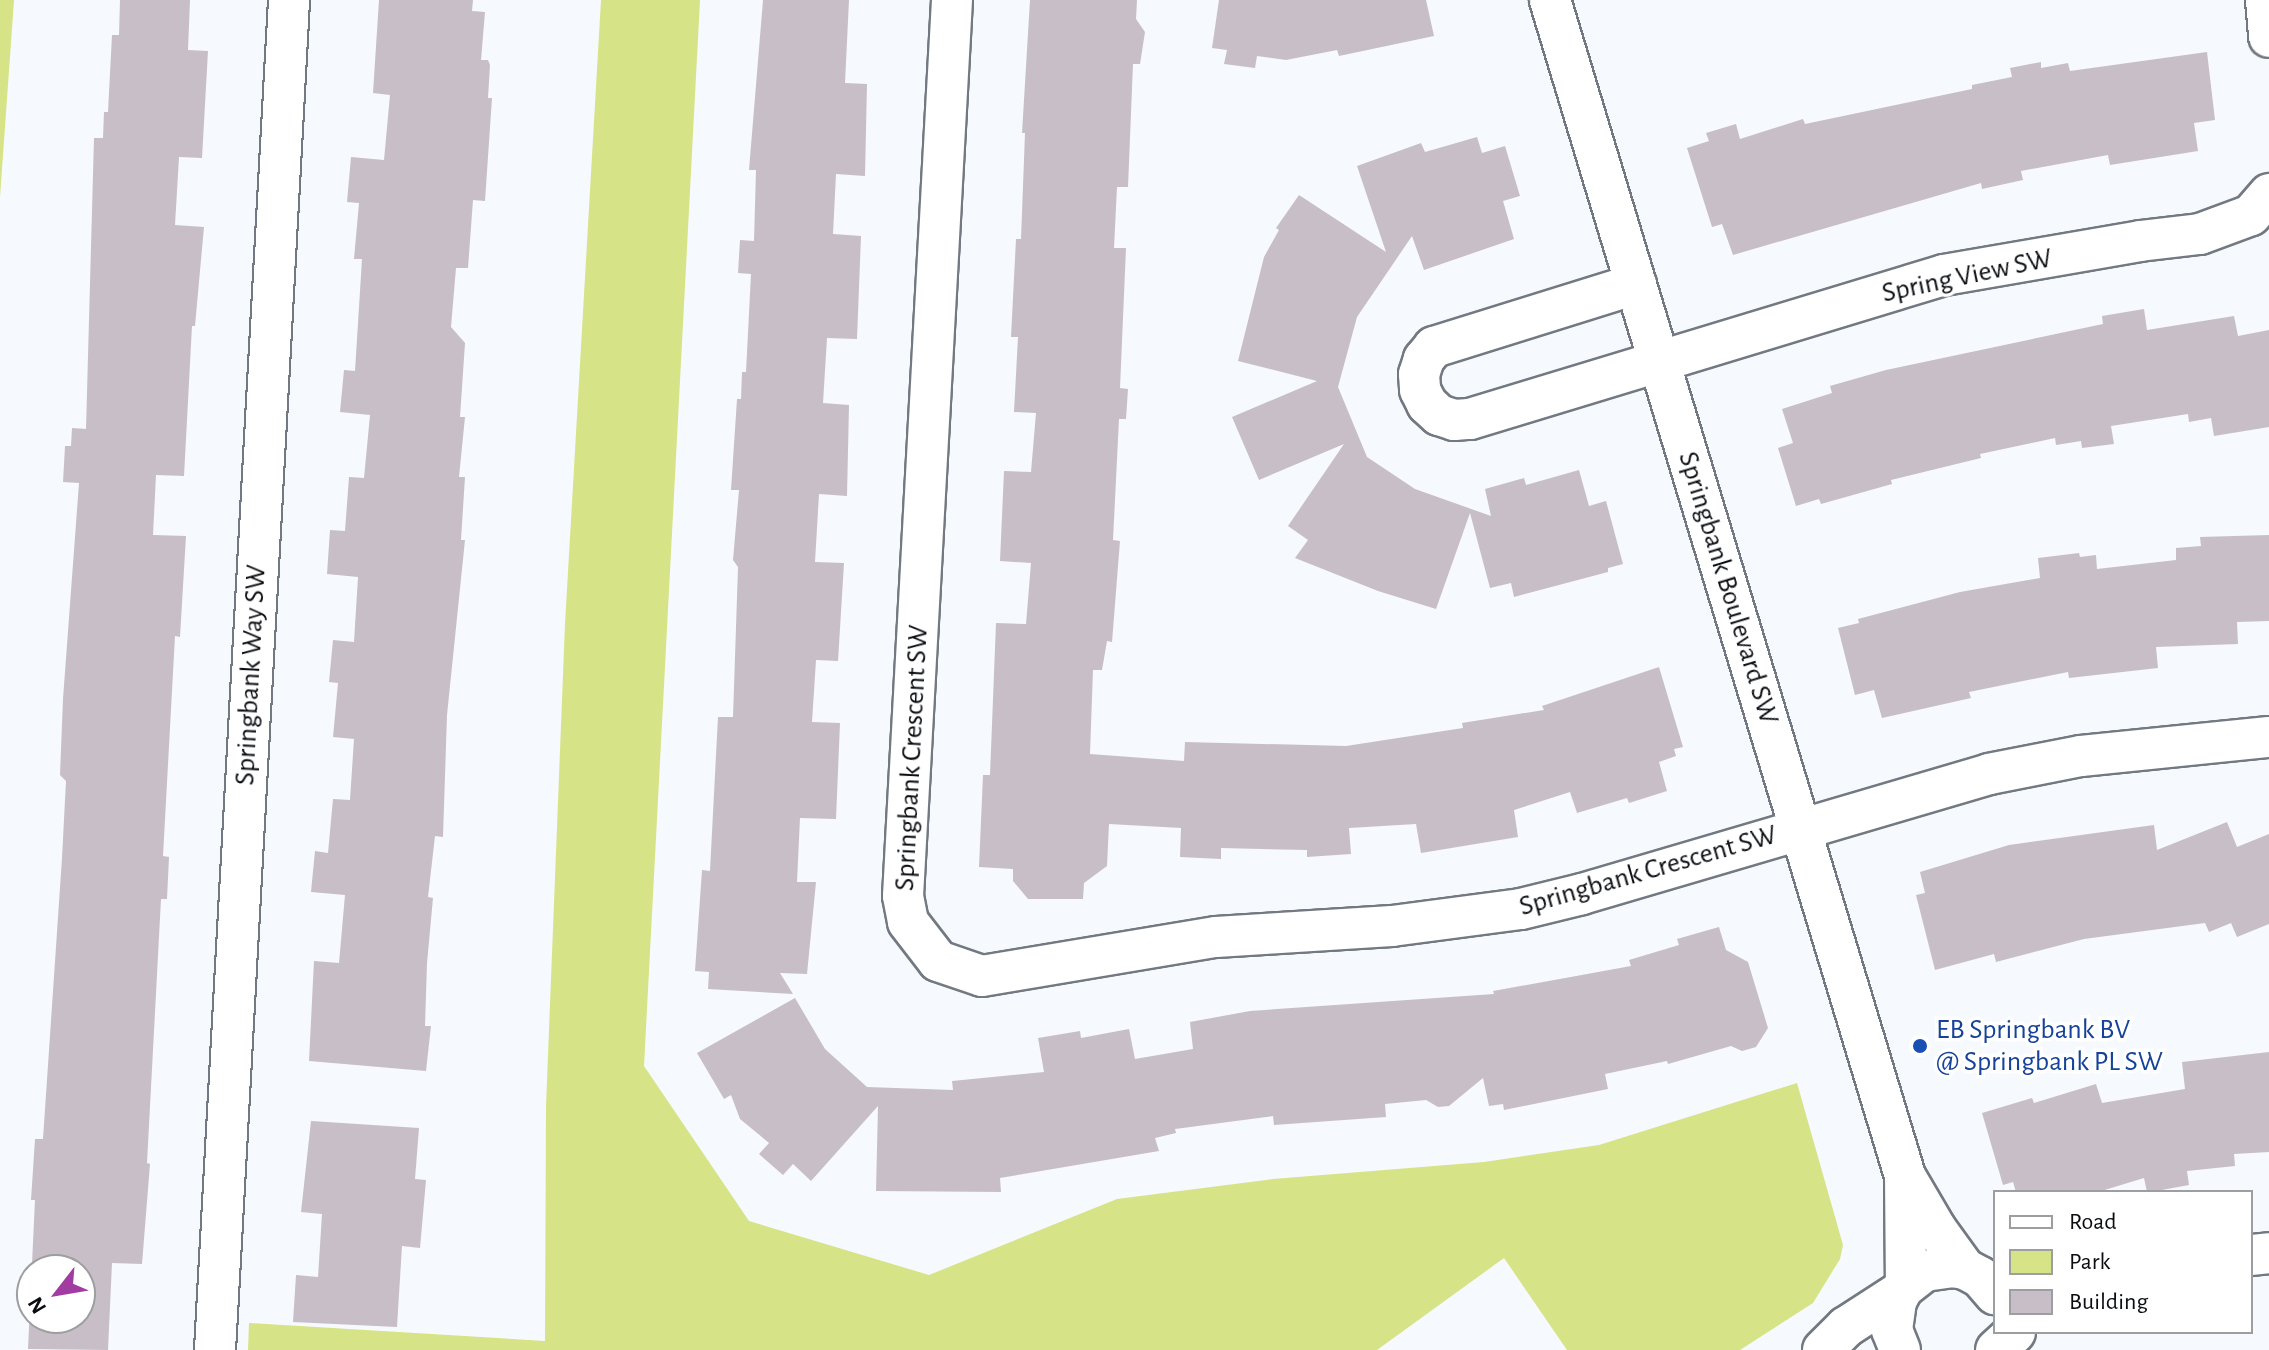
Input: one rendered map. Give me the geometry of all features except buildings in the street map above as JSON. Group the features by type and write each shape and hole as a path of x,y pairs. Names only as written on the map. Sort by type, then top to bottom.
{"street":[{"name":"Springbank Way SW","path":"215,1350 289,0"},
{"name":"Springbank Crescent SW","path":"952,0 903,896 908,922 938,961 982,976 1216,937 1446,921 1582,894 1989,774 2081,756 2269,737"},
{"name":"Springbank Boulevard SW","path":"1550,0 1905,1176 1936,1229 1984,1280"},
{"path":"2266,0 2269,37"},
{"name":"Spring View SW","path":"1636,284 1449,339 1434,347 1424,359 1419,374 1420,390 1427,404 1439,415 1454,420 1470,419 1944,275 2140,241 2200,234 2251,215 2269,194"},
{"name":"Springbank Boulevard SW","path":"1900,1350 1892,1330 1892,1315 1903,1289 1905,1176"},
{"path":"1823,1350 1846,1327 1925,1271 1938,1267 1984,1280"},
{"path":"1996,1350 2013,1334"}],"green space":[{"path":"0,0 14,0 0,197"},
{"path":"601,0 700,0 644,1066 749,1221 929,1275 1117,1199 1273,1179 1484,1162 1599,1145 1797,1083 1843,1245 1840,1259 1813,1303 1740,1350 1567,1350 1504,1258 1377,1350 248,1350 249,1323 545,1341 546,1106 565,624"}],"place":[{"name":"EB Springbank BV @ Springbank PL SW","path":"1920,1046"}]}
